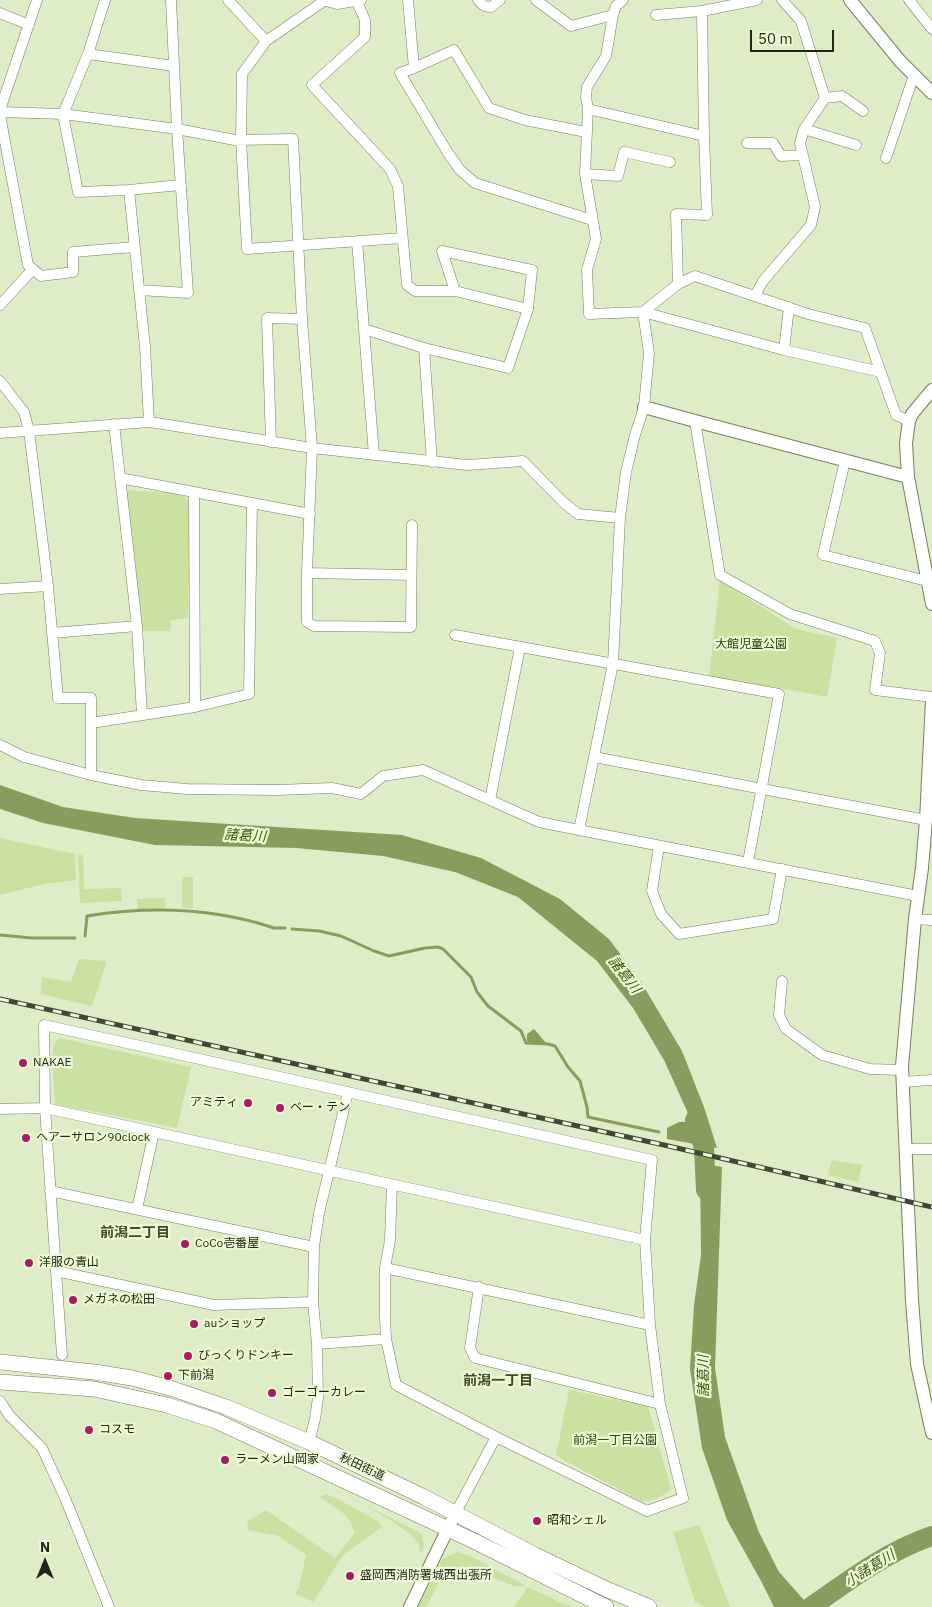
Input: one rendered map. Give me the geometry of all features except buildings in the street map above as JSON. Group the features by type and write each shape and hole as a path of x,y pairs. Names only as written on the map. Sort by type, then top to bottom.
{"main road":[{"name":"秋田街道","path":"0,1362 132,1378 170,1388 226,1407 309,1442 424,1497 588,1580 649,1607"},
{"name":"秋田街道","path":"0,1382 94,1389 167,1405 208,1418 303,1460 474,1541 606,1607"}],"street":[{"path":"37,0 0,112 28,266 42,276 73,272 72,252 134,247"},
{"path":"106,0 88,54 63,114 78,192 180,185"},
{"path":"139,290 188,293 180,185 171,0"},
{"path":"228,0 266,41"},
{"path":"408,0 414,68"},
{"path":"478,0 484,6 491,7 500,0"},
{"path":"536,0 571,26 613,15"},
{"path":"623,0 616,6 606,56 587,88 586,97 588,109 585,174 596,239 587,270 589,314 644,312 784,350 881,372"},
{"path":"656,15 702,11 757,0"},
{"path":"782,0 801,21 825,98"},
{"path":"850,0 900,61 932,93"},
{"path":"909,0 931,25"},
{"path":"402,238 247,249 241,140 242,74 266,41 323,1 337,4 359,1 365,20 365,38 312,85 390,169 398,186 407,285 416,291 455,290 528,309"},
{"path":"678,284 676,214 707,215 702,11"},
{"path":"0,13 29,24"},
{"path":"586,132 525,120 489,108 454,50 400,73 448,153 460,170 475,183 592,220"},
{"path":"88,54 174,66"},
{"path":"886,158 914,75"},
{"path":"755,296 763,281 811,225 815,207 800,144 804,129 825,98 842,96 863,111"},
{"path":"588,109 704,136"},
{"path":"0,112 63,114 177,129 241,140 293,139 302,319 312,448 307,622 314,626 411,627 412,525"},
{"path":"804,129 856,145"},
{"path":"747,142 772,142 781,156 803,155"},
{"path":"585,174 618,176 624,152 670,162"},
{"path":"129,190 145,348 148,422"},
{"path":"357,240 374,455"},
{"path":"364,329 424,348 508,368 528,309 532,270 442,251 455,290"},
{"path":"0,304 33,269"},
{"path":"644,312 678,284 695,276 808,314 865,328 896,416 909,421"},
{"path":"784,350 789,307"},
{"path":"578,830 613,664 620,518 626,472 644,406 649,353 644,312"},
{"path":"271,442 267,318 302,319"},
{"path":"424,348 432,462"},
{"path":"0,381 24,412 29,431 48,586 58,698 91,698 91,775"},
{"path":"932,390 912,414 909,421 906,443 908,477 932,604"},
{"path":"644,406 908,477"},
{"path":"695,421 720,575 790,614 875,641 880,653 875,690 932,699 930,792 926,820 927,868 918,896 915,919 902,1076 912,1300 917,1364 932,1433"},
{"path":"0,433 148,422 312,448 432,462 466,465 523,461 563,502 578,514 620,518"},
{"path":"114,424 137,626 142,715"},
{"path":"845,461 823,555 928,581"},
{"path":"120,478 310,514"},
{"path":"194,492 195,707"},
{"path":"91,724 195,707 249,694 252,503"},
{"path":"307,573 411,574"},
{"path":"0,589 48,586"},
{"path":"52,633 137,626"},
{"path":"455,635 780,694 748,862"},
{"path":"490,800 520,647"},
{"path":"0,746 24,757 91,775 141,785 187,789 276,790 332,788 361,794 384,776 423,770 539,822 918,896"},
{"path":"594,757 926,820"},
{"path":"659,846 652,891 661,914 679,934 772,919 782,869"},
{"path":"915,919 932,920"},
{"path":"782,981 779,1015 786,1029 822,1055 870,1070 932,1080"},
{"path":"62,1355 45,1108 44,1025 652,1160 645,1240 650,1325 660,1404 683,1498 646,1511 396,1385 386,1339 385,1268 390,1240 392,1185"},
{"path":"309,1442 316,1419 318,1398 317,1344 313,1302 314,1247 319,1213 348,1092"},
{"path":"0,1109 45,1108 645,1240"},
{"path":"137,1209 154,1132"},
{"path":"905,1148 932,1149"},
{"path":"50,1191 314,1247"},
{"path":"385,1268 650,1325"},
{"path":"56,1271 214,1305 313,1302"},
{"path":"478,1287 470,1348 475,1358 660,1404"},
{"path":"317,1344 386,1339"},
{"path":"0,1400 9,1416 42,1448 65,1498 109,1607"},
{"path":"410,1607 455,1514 496,1437"}],"green space":[{"path":"124,490 172,493 184,496 190,504 188,618 171,620 170,631 145,631 140,629"},
{"name":"大館児童公園","path":"720,580 796,629 837,638 827,697 775,687 709,678"},
{"path":"0,838 75,854 76,880 44,884 0,895"},
{"path":"78,855 83,855 84,889 121,888 122,901 80,903"},
{"path":"182,877 193,877 193,908 182,908"},
{"path":"165,898 165,908 138,909 137,899"},
{"path":"79,959 107,961 92,1006 41,994 42,977 71,982"},
{"path":"60,1038 191,1067 177,1128 55,1104 52,1057 54,1044"},
{"path":"832,1160 862,1165 858,1182 828,1175"},
{"name":"前潟一丁目公園","path":"569,1390 648,1406 671,1489 657,1498 641,1501 556,1456"},
{"path":"325,1494 338,1499 379,1522 382,1527 343,1555 313,1602 295,1593 299,1588 306,1555 279,1536 247,1530 248,1521 266,1510 335,1558 355,1533 353,1526 346,1516 320,1497"},
{"path":"352,1498 422,1534 424,1546 420,1554 418,1543 407,1532"},
{"path":"699,1525 730,1607 705,1607 695,1602 673,1532"},
{"path":"458,1552 470,1556 526,1586 514,1586 462,1566 444,1573 426,1607 418,1607 443,1558"},
{"path":"528,1587 571,1607 514,1607"}],"water":[{"path":"0,785 63,807 135,818 402,835 481,858 560,899 609,939 641,982 682,1051 704,1107 717,1148 667,1139 667,1128 679,1122 689,1122 687,1111 664,1060 633,1008 597,961 518,897 455,872 383,856 296,848 155,845 43,823 0,809"},
{"path":"534,1029 546,1043 531,1043 527,1041 527,1034"},
{"path":"700,1163 722,1167 715,1368 725,1437 758,1530 779,1572 804,1600 820,1590 829,1603 824,1607 774,1607 727,1520 702,1448 690,1369 694,1305 701,1255"}],"waterway":[{"path":"85,936 87,916 158,910 228,916 274,928 285,928"},
{"path":"292,929 319,931 341,936 389,956 425,948 438,947 443,949 471,977 477,992 488,1006 521,1031 526,1043 555,1046 568,1067 580,1081 588,1117 659,1132"},
{"path":"0,935 32,938 75,938"},
{"name":"諸葛川","path":"695,1120 704,1148 706,1190"},
{"name":"小諸葛川","path":"811,1607 884,1558 932,1536"}],"railway":[{"path":"0,999 664,1145 932,1207"}],"place":[{"name":"NAKAE","path":"23,1063"},
{"name":"アミティ","path":"248,1103"},
{"name":"ベー・テン","path":"280,1108"},
{"name":"ヘアーサロン90clock","path":"26,1138"},
{"name":"CoCo壱番屋","path":"185,1244"},
{"name":"洋服の青山","path":"29,1263"},
{"name":"メガネの松田","path":"73,1300"},
{"name":"auショップ","path":"194,1324"},
{"name":"びっくりドンキー","path":"188,1356"},
{"name":"下前潟","path":"168,1376"},
{"name":"ゴーゴーカレー","path":"272,1393"},
{"name":"コスモ","path":"89,1430"},
{"name":"ラーメン山岡家","path":"225,1460"},
{"name":"昭和シェル","path":"537,1521"},
{"name":"盛岡西消防署城西出張所","path":"350,1576"}],"district":[{"name":"前潟二丁目","path":"135,1233"},
{"name":"前潟一丁目","path":"498,1381"}]}
